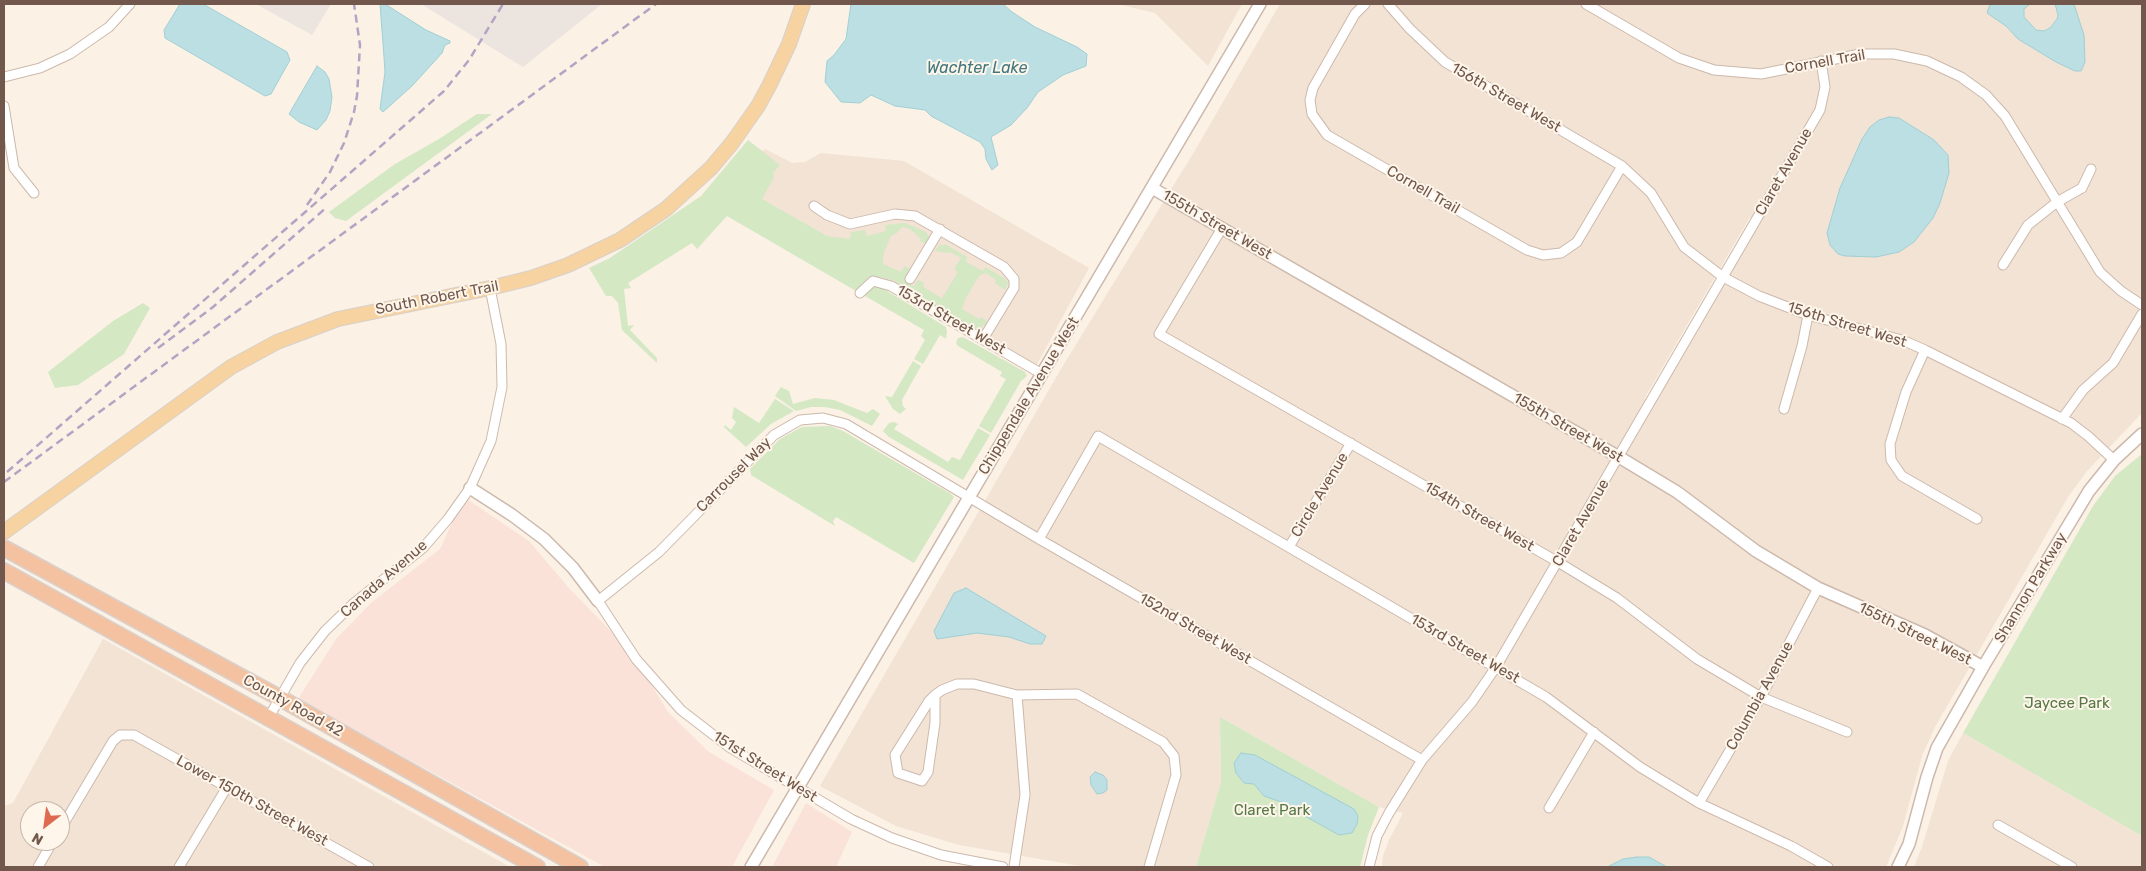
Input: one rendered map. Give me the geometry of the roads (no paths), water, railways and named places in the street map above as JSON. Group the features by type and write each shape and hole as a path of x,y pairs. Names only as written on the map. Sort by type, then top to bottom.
{"highway":[{"name":"County Road 42","path":"4,548 280,698 580,867"},
{"name":"County Road 42","path":"4,571 537,867"},
{"path":"336,754 468,824 479,826 499,822"}],"main road":[{"name":"South Robert Trail","path":"4,532 216,377 242,360 298,332 347,316 490,288 549,272 613,245 666,209 711,168 758,106 789,44 803,4"}],"street":[{"path":"4,77 40,68 70,54 109,27 130,4"},
{"name":"Chippendale Avenue West","path":"751,867 1260,4"},
{"name":"Cornell Trail","path":"1365,4 1355,14 1313,88 1310,100 1312,114 1327,135 1527,250 1543,255 1561,253 1577,242 1622,166"},
{"name":"156th Street West","path":"1388,4 1410,29 1445,62 1622,166 1651,193 1684,247 1723,277 1759,296 1808,315 1902,340 1925,350 2062,419 2088,436 2114,460"},
{"name":"Cornell Trail","path":"1590,5 1680,58 1714,70 1761,74 1860,54 1894,54 1927,61 1960,76 1986,95 2005,116 2100,272 2121,291 2142,305"},
{"name":"Claret Avenue","path":"1370,867 1372,853 1380,829 1422,760 1472,702 1496,667 1820,110 1825,87 1821,61"},
{"path":"4,106 14,168 34,193"},
{"path":"2003,265 2028,224 2058,202 2082,188 2091,169"},
{"name":"155th Street West","path":"1152,188 1619,457 1677,492 1756,551 1818,588 1925,635 1983,667"},
{"path":"814,206 827,215 850,224 866,222 895,214 909,214 1004,267 1014,279 1014,288 984,339"},
{"name":"154th Street West","path":"1222,228 1159,334 1558,562 1617,598 1697,659 1761,697 1847,732"},
{"path":"910,279 940,230"},
{"name":"153rd Street West","path":"860,293 873,281 891,286 1042,374"},
{"name":"Canada Avenue","path":"269,717 300,662 325,631 354,604 423,548 448,519 470,488 491,441 502,388 501,344 490,288"},
{"path":"2062,419 2083,390 2113,363 2142,314"},
{"path":"1784,409 1802,346 1808,315"},
{"path":"1925,350 1903,400 1890,444 1891,460 1902,476 1977,519"},
{"name":"Carrousel Way","path":"598,601 659,552 774,435 800,420 823,418 846,424 969,497"},
{"name":"Shannon Parkway","path":"1898,867 1909,844 1937,748 1983,667 2089,491 2114,460 2142,434"},
{"name":"153rd Street West","path":"1039,539 1098,436 1546,697 1640,767 1699,803 1791,846 1828,867"},
{"name":"Circle Avenue","path":"1289,547 1351,443"},
{"name":"151st Street West","path":"470,488 512,515 544,539 573,568 598,601 636,659 681,710 729,747 851,819 892,838 941,855 1003,867"},
{"name":"152nd Street West","path":"969,497 1422,760"},
{"name":"Columbia Avenue","path":"1699,803 1761,697 1818,588"},
{"path":"934,695 935,723 928,772 922,781 898,773 895,755 934,695 949,686 966,683 1017,696 1066,693 1083,695 1158,738 1167,746 1175,762 1176,774 1148,867"},
{"path":"1014,867 1026,795 1017,696"},
{"path":"1549,808 1594,732"},
{"name":"Lower 150th Street West","path":"70,813 113,741 120,735 134,735 369,867"},
{"path":"179,867 227,787"},
{"path":"1998,825 2072,867"},
{"path":"38,867 48,851"}],"water":[{"path":"180,4 203,4 287,52 290,60 271,94 265,96 165,38 164,30"},
{"path":"380,4 385,4 426,30 450,41 450,43 445,45 442,53 412,86 383,112 380,109 385,72"},
{"name":"Wachter Lake","path":"851,4 1003,4 1035,27 1077,47 1087,54 1086,66 1063,75 1038,92 1027,108 1011,125 991,137 998,165 992,170 986,159 985,149 980,142 931,116 925,110 895,106 871,95 860,103 841,102 825,82 827,61 846,39"},
{"path":"1990,4 2030,4 2024,9 2024,17 2036,30 2044,31 2050,28 2057,19 2058,15 2055,4 2074,4 2084,35 2085,62 2081,71 2075,71 2056,62 2018,39 2006,26 1987,13"},
{"path":"317,66 325,72 329,79 332,97 330,111 326,120 317,130 299,122 289,114"},
{"path":"1889,117 1899,118 1934,140 1948,155 1949,173 1940,203 1933,218 1914,242 1899,252 1876,257 1838,254 1830,245 1827,233 1840,188 1862,139 1870,127 1879,120"},
{"path":"966,588 1046,636 1042,644 1030,644 1009,637 977,633 937,639 934,631 954,593"},
{"path":"1241,753 1255,755 1354,809 1358,816 1357,824 1352,833 1339,835 1284,803 1264,796 1254,784 1244,783 1236,773 1234,763"},
{"path":"1095,772 1103,775 1107,780 1107,790 1103,793 1097,794 1091,785 1090,777"},
{"path":"1649,857 1667,867 1607,867 1623,859"}],"railway":[{"path":"307,205 330,172 344,143 354,112 357,96 360,45 354,4"},
{"path":"7,472 444,91 469,60 503,4"},
{"path":"4,482 656,4"},
{"path":"158,348 213,307 327,207"}],"park label":[{"name":"Jaycee Park","path":"2067,704"},
{"name":"Claret Park","path":"1272,811"}]}
